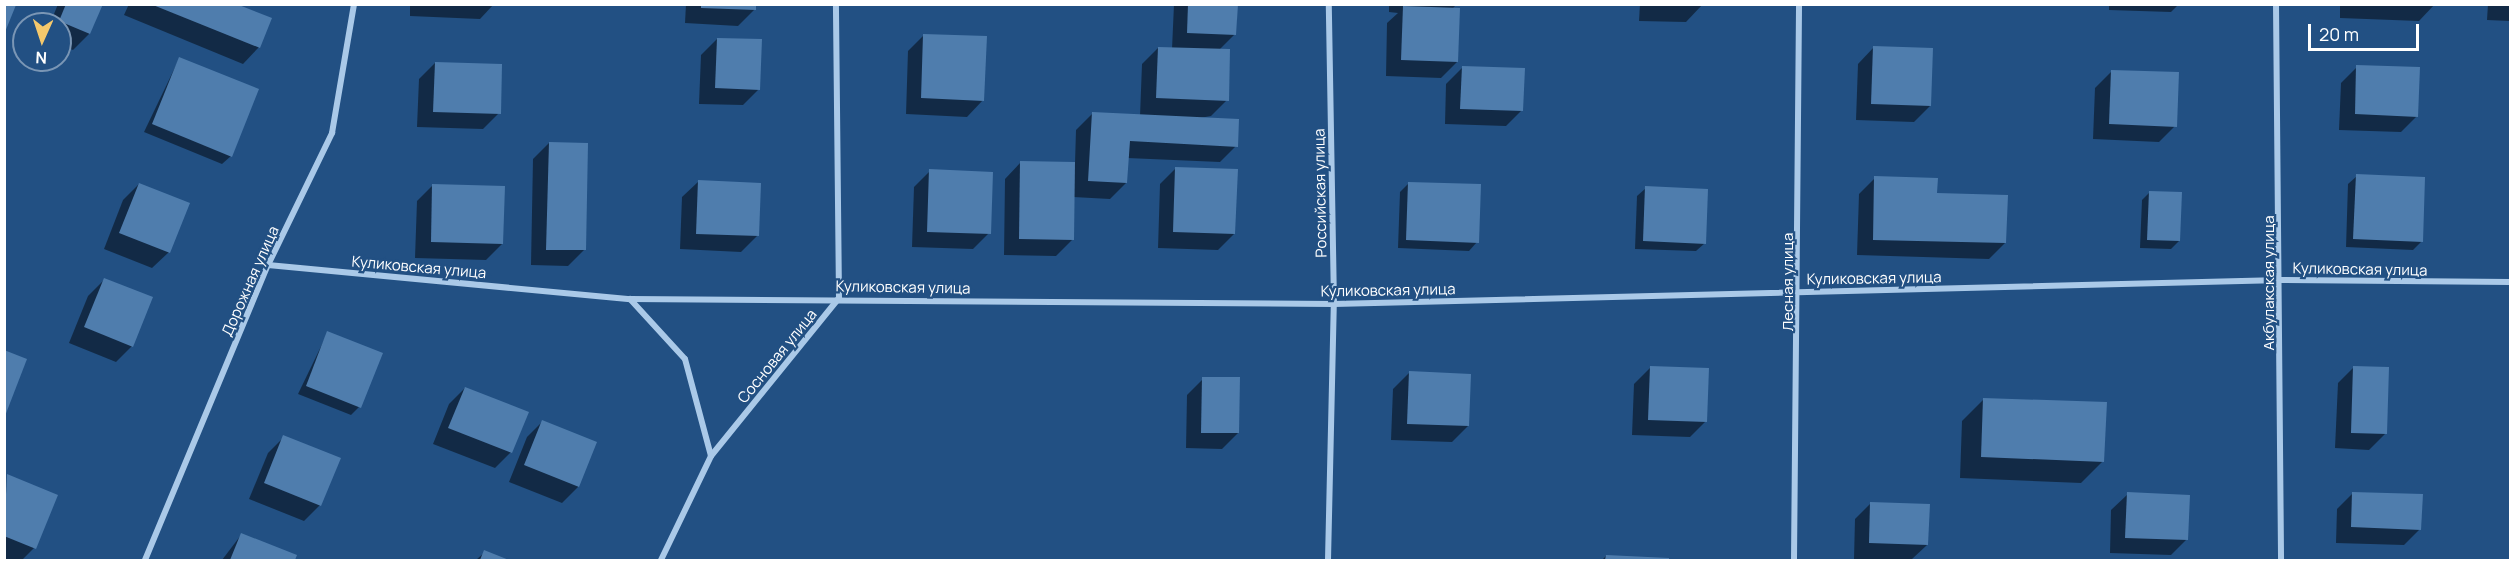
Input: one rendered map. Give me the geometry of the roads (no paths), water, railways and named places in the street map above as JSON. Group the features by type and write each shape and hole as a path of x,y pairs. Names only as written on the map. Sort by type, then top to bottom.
{"street":[{"name":"Дорожная улица","path":"145,561 268,265 332,133 354,4"},
{"path":"836,4 840,298"},
{"name":"Российская улица","path":"1328,561 1334,304 1329,4"},
{"name":"Лесная улица","path":"1794,561 1800,291 1799,4"},
{"name":"Акбулакская улица","path":"2276,4 2282,280 2281,561"},
{"name":"Куликовская улица","path":"268,265 630,299 840,298 1334,304 2282,280 2511,282"},
{"name":"Сосновая улица","path":"661,561 711,456 840,298"},
{"path":"630,299 685,359 711,456"}]}
